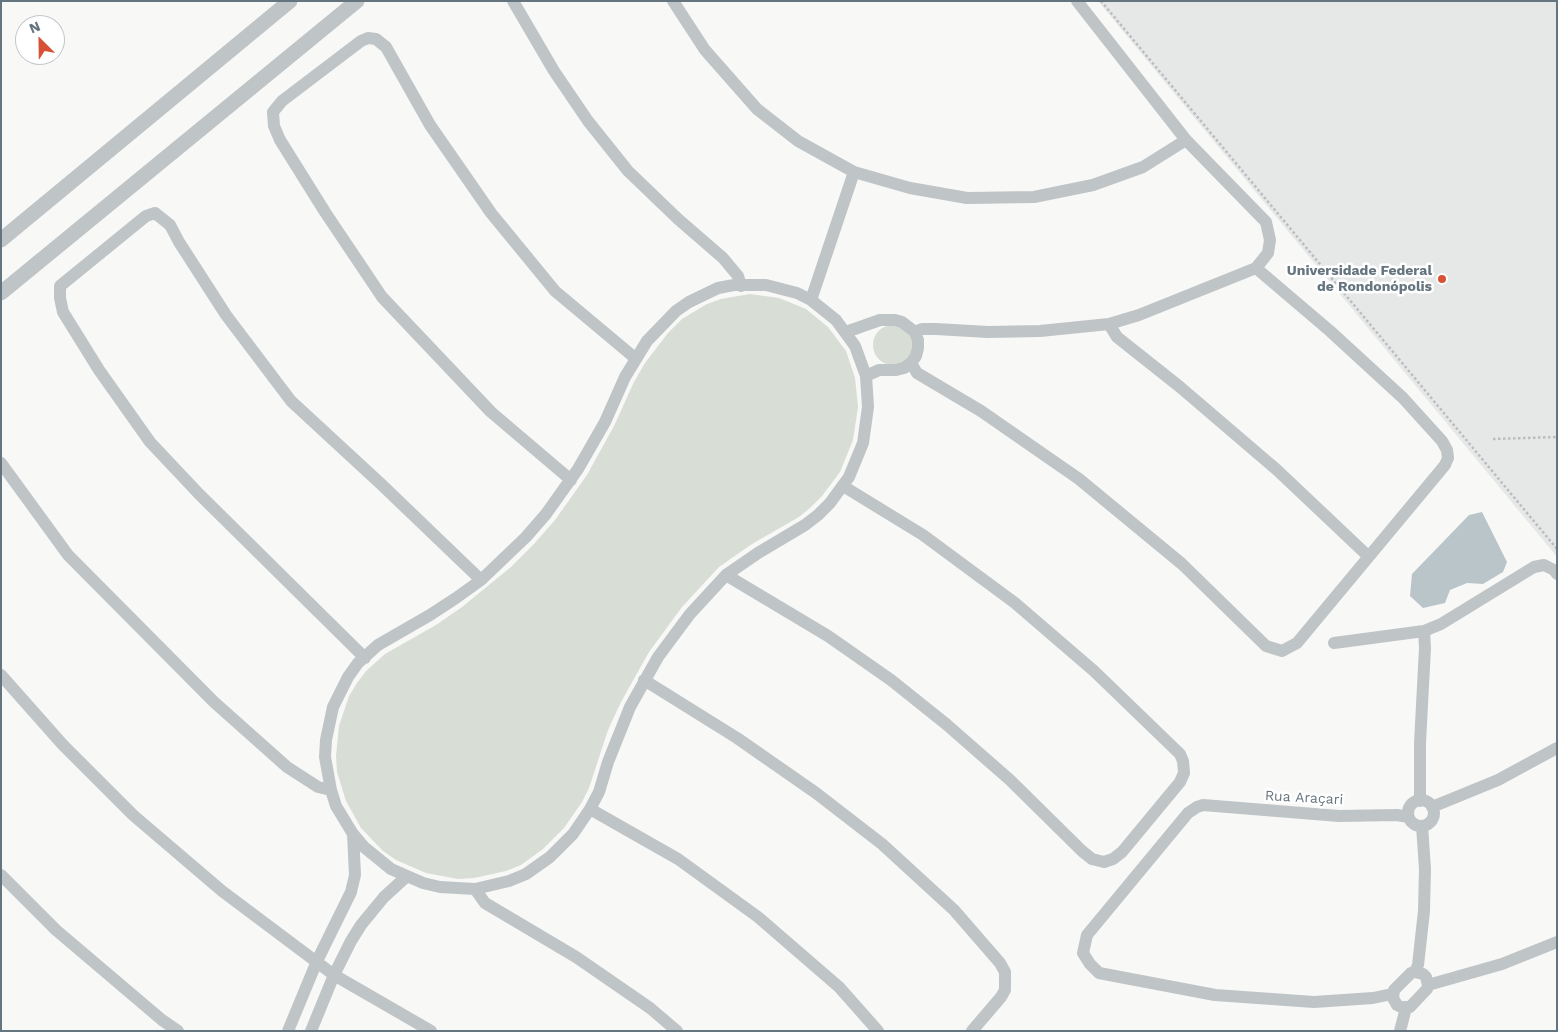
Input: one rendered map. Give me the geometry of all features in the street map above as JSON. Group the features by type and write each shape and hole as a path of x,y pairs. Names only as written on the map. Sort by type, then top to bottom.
{"street":[{"path":"1,240 290,1"},
{"path":"1,293 357,1"},
{"path":"513,1 554,71 588,121 628,171 678,220 723,258 738,276 741,286"},
{"path":"673,1 705,50 757,108 798,141 854,172 910,188 967,198 1034,197 1094,185 1143,167 1186,140"},
{"path":"915,332 922,329 988,332 1040,331 1109,324 1139,315 1256,268 1268,254 1270,246 1266,222 1186,140 1077,1"},
{"path":"571,480 491,412 382,296 324,212 280,140 274,126 273,112 282,101 361,41 368,38 376,39 386,47 430,125 497,220 555,290 636,358"},
{"path":"811,300 854,172"},
{"path":"365,658 199,494 150,442 98,370 63,312 60,286 146,216 155,213 170,225 226,315 291,401 481,580"},
{"path":"911,363 917,373 981,411 1079,479 1182,564 1266,646 1282,651 1297,643 1445,466 1448,458 1447,450 1442,441 1403,398 1330,331 1256,268"},
{"path":"734,285 766,285 782,288 811,300 836,320 846,332 858,353 866,376 867,425 857,460 843,486 830,503 805,525 726,575 673,635 644,680 618,734 599,792 573,834 550,857 526,874 509,881 475,889 440,887 406,877 376,859 353,834 336,806 330,790 325,757 328,724 348,677 378,645 430,616 481,580 526,537 571,480 592,446 624,377 636,358 661,326 676,311 689,302 718,288 734,285"},
{"path":"846,332 880,320 902,322 910,326 915,332 918,348 916,356 911,363 896,370 879,370 866,376"},
{"path":"1109,324 1117,337 1277,470 1368,556"},
{"path":"1,463 68,555 166,655 214,702 287,767 318,787 330,790"},
{"path":"726,575 828,636 891,680 946,724 1010,780 1082,851 1092,858 1104,862 1113,859 1122,852 1180,782 1184,773 1180,754 1094,671 1015,603 923,535 843,486"},
{"path":"1334,643 1424,631 1441,624 1534,567 1544,565 1554,570 1557,574"},
{"path":"1424,631 1425,648 1420,744 1426,804 1434,812 1432,820 1426,825 1413,824 1408,816 1412,804 1426,804 1498,780 1557,748"},
{"path":"1,675 63,745 133,815 222,890 334,975 432,1031"},
{"path":"644,680 737,738 816,793 882,844 954,910 1000,963 1004,972 1004,990 1001,998 972,1031"},
{"name":"Rua Araçari","path":"1392,994 1373,998 1314,1002 1215,995 1099,973 1083,953 1087,935 1188,813 1197,807 1203,805 1338,816 1408,816"},
{"path":"590,809 678,859 758,917 839,987 878,1031"},
{"path":"1414,972 1423,974 1426,977 1428,985 1424,993 1410,1007 1406,1008 1397,1005 1392,994 1396,986 1414,972 1418,965 1424,911 1425,869 1422,826"},
{"path":"288,1031 317,961 351,892 356,875 353,834"},
{"path":"1,875 56,930 162,1020 178,1031"},
{"path":"311,1031 334,975 351,941 366,918 384,897 406,877"},
{"path":"475,889 485,903 576,957 650,1008 677,1031"},
{"path":"1428,985 1502,964 1557,942"},
{"path":"1400,1031 1406,1008"}],"path":[{"path":"1101,1 1557,548"},
{"path":"1493,439 1557,437"}],"shaded area":[{"name":"Universidade Federal de Rondonópolis","path":"1098,1 1557,1 1557,557"},
{"path":"750,294 779,298 806,309 828,327 846,351 855,378 858,407 853,440 840,472 811,507 799,517 752,544 719,567 682,607 649,652 621,702 608,730 589,788 582,802 564,828 543,849 521,865 506,871 474,878 458,879 426,873 396,860 383,851 361,828 346,801 337,772 336,756 339,726 349,696 357,683 366,671 385,654 436,625 462,607 511,567 534,544 555,520 587,475 645,363 668,333 682,319 707,304 721,299"},
{"path":"893,325 907,331 913,345 907,359 893,365 879,359 873,345 879,331"},
{"path":"1482,512 1507,562 1503,572 1483,584 1467,583 1450,590 1445,603 1423,608 1410,596 1412,574 1469,515"}],"place":[{"name":"Universidade Federal de Rondonópolis","path":"1442,279"}]}
